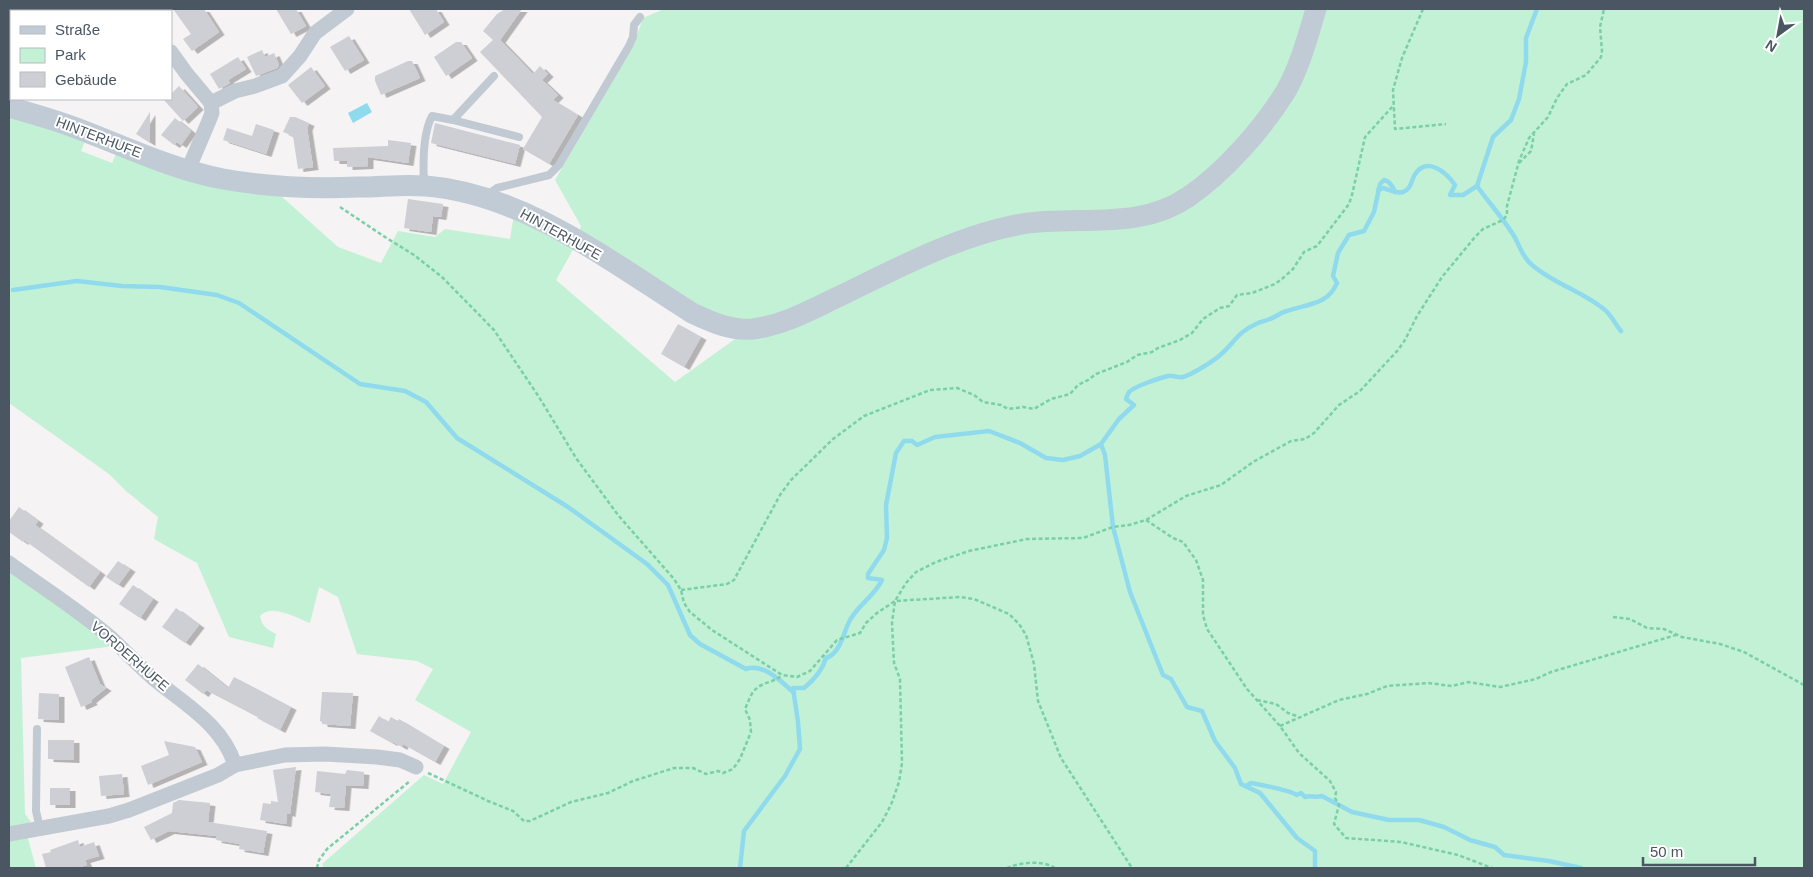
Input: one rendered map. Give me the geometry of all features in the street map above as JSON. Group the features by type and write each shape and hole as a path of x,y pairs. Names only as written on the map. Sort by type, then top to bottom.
{"street":[{"path":"211,103 235,91 282,76 300,56 315,33 347,9"},
{"name":"HINTERHUFE","path":"9,107 54,120 206,176 252,184 318,188 424,186 457,190 485,197 545,221 692,313 714,324 735,329 753,329 787,320 939,250 998,229 1023,224 1058,221 1134,218 1162,211 1176,205 1204,185 1248,140 1273,109 1286,90 1294,72 1316,9"},
{"path":"172,53 211,103 212,113 188,170"},
{"name":"VORDERHUFE","path":"9,563 86,617 112,639 134,662 208,721 231,753 235,765"},
{"path":"9,834 95,819 128,810 218,775 235,765 286,755 325,754 400,760 416,767"}],"lane":[{"path":"485,197 496,188 549,175 559,165 629,46 633,37 634,25 640,17"},
{"path":"453,120 494,76"},
{"path":"424,186 423,168 428,123 432,116 519,137"},
{"path":"36,729 36,810 40,828"}],"path":[{"path":"1423,9 1402,58 1393,90 1395,129 1446,124"},
{"path":"846,868 882,822 891,805 899,782 902,763 900,679 894,663 892,623 895,601 916,572 936,562 1027,539 1083,538 1113,527 1146,520 1186,496 1221,485 1253,462 1291,440 1305,439 1325,422 1339,405 1360,391 1377,374 1406,340 1417,316 1451,265 1483,229 1503,220 1507,214 1506,206 1522,150 1529,138 1548,117 1561,91 1567,84 1586,75 1601,57 1600,27 1604,9"},
{"path":"681,590 726,584 734,580 744,565 780,494 799,471 833,439 864,416 899,400 930,390 957,388 974,395 983,402 1001,405 1008,409 1014,410 1023,407 1034,409 1051,399 1070,394 1078,385 1096,374 1127,362 1137,355 1152,352 1180,340 1192,333 1203,319 1220,308 1229,306 1237,295 1252,293 1274,284 1293,269 1304,252 1317,246 1349,204 1365,137 1394,106"},
{"path":"1518,164 1531,151 1534,132"},
{"path":"318,188 327,198 414,255 442,277 494,330 582,465 618,515 674,579 690,612 712,630 782,676 797,677 810,671 837,640 860,633 866,624 878,613 895,601 960,597 974,599 1009,614 1026,635 1034,664 1038,700 1062,758 1132,868"},
{"path":"1146,520 1173,538 1183,542 1196,560 1203,580 1203,616 1207,629 1247,689 1280,726 1299,753 1330,781 1336,792 1334,798 1339,805 1334,824 1346,838 1401,842 1458,855 1492,868"},
{"path":"1613,617 1630,619 1647,628 1664,629 1682,637 1720,644 1744,652 1804,685"},
{"path":"1280,726 1299,716 1316,712 1339,700 1367,694 1387,686 1428,683 1452,686 1468,682 1500,687 1536,679 1558,670 1676,635"},
{"path":"317,868 319,860 327,849 409,782 416,767 513,811 524,821 530,821 571,802 608,792 633,781 674,768 693,768 706,774 733,769 740,759 750,732 750,720 744,709 757,688 782,676"},
{"path":"1257,700 1276,704 1288,713 1299,716"},
{"path":"1007,868 1021,864 1047,863 1055,868"}],"green space":[{"path":"664,9 1804,9 1804,868 324,868 322,864 424,775 443,784 471,732 415,700 433,669 417,661 357,654 338,597 319,587 310,623 277,611 265,612 260,616 265,627 276,634 273,648 229,637 197,563 154,539 158,517 126,491 109,474 9,403 9,114 86,139 81,151 112,163 117,152 281,196 338,247 381,263 398,231 435,237 445,229 510,239 514,214 575,245 581,226 555,180 633,46 643,18","holes":["575,246 735,339 675,382 556,280"]},
{"path":"9,567 109,645 107,647 21,658 25,814 31,822 9,829"},
{"path":"27,835 36,868 9,868 9,838"}],"water":[{"path":"367,103 372,112 353,123 348,113"}],"building":[{"path":"173,9 204,9 219,32 192,51 183,39 191,34"},
{"path":"276,9 296,9 306,26 291,34"},
{"path":"409,9 436,9 444,22 425,35"},
{"path":"505,9 522,9 500,40 533,74 540,66 548,74 542,80 558,95 553,100 578,115 549,164 523,149 542,117 480,52 493,40 483,31 497,14"},
{"path":"349,36 364,60 345,71 330,47"},
{"path":"456,42 461,42 472,58 446,76 434,57"},
{"path":"262,50 265,57 274,53 279,65 277,68 256,76 247,57"},
{"path":"238,57 246,69 228,80 230,83 219,89 210,74"},
{"path":"408,61 412,61 420,78 381,95 375,81 375,76"},
{"path":"311,67 325,86 302,103 288,85"},
{"path":"179,86 198,107 183,121 164,100 172,100 172,93"},
{"path":"150,112 150,143 136,134"},
{"path":"290,117 295,117 309,123 307,128 313,167 298,169 293,136 283,132"},
{"path":"175,118 191,131 181,145 177,142 174,145 161,135"},
{"path":"435,123 520,145 515,164 431,143"},
{"path":"256,124 274,130 266,154 223,140 227,128 252,136"},
{"path":"388,140 411,143 408,163 368,157 368,166 347,167 347,161 334,161 333,148 388,146"},
{"path":"408,199 443,204 441,217 433,216 431,232 404,228"},
{"path":"678,324 701,337 684,367 661,354"},
{"path":"19,507 38,521 35,525 100,572 89,587 24,540 23,542 9,532 9,521"},
{"path":"118,561 130,569 118,585 106,577"},
{"path":"133,585 153,599 140,618 119,604"},
{"path":"176,608 199,625 185,643 162,627"},
{"path":"89,657 100,684 106,688 91,700 92,702 81,707 65,667"},
{"path":"198,664 228,688 234,677 291,707 280,730 206,690 203,694 185,680"},
{"path":"322,692 353,693 350,726 322,724 320,721"},
{"path":"39,693 59,694 59,720 38,719"},
{"path":"379,716 388,722 391,717 398,721 399,719 444,746 435,762 403,744 402,747 370,731"},
{"path":"48,740 74,740 74,760 48,759"},
{"path":"164,741 195,747 202,762 148,785 141,766 169,755"},
{"path":"296,767 290,814 287,813 286,824 260,820 263,803 271,804 271,801 278,802 273,770"},
{"path":"347,770 364,772 363,786 346,785 344,808 329,807 331,794 315,792 317,771 345,774"},
{"path":"122,774 124,794 101,796 99,776"},
{"path":"50,788 70,788 70,805 50,805"},
{"path":"179,800 210,803 208,822 267,831 263,853 239,849 240,844 216,840 217,836 169,831 151,840 144,827 172,813 173,803"},
{"path":"78,840 80,847 94,842 99,856 85,860 87,865 76,868 46,868 42,854"}],"waterway":[{"path":"1378,190 1383,188 1395,192 1406,191 1419,170 1430,166 1441,171 1455,185 1450,195 1463,195 1477,186 1493,137 1511,120 1519,99 1526,62 1526,38 1537,9"},
{"path":"740,868 744,831 785,776 800,749 793,688 804,688 817,675 826,658 837,649 851,618 882,580 868,578 868,574 884,550 887,538 886,505 896,453 904,441 912,441 917,445 935,437 989,431 1020,443 1046,458 1063,460 1080,456 1101,444 1119,419 1134,405 1126,399 1132,390 1148,382 1168,376 1183,377 1191,374 1219,356 1249,327 1285,312 1316,303 1328,296 1337,283 1333,276 1338,253 1349,235 1364,231 1374,212 1380,184 1384,180 1388,182 1395,192"},
{"path":"1477,186 1510,229 1523,255 1529,262 1549,277 1596,303 1605,310 1621,331"},
{"path":"13,290 77,281 122,286 160,287 217,295 239,303 360,384 405,391 426,402 457,438 568,507 647,564 668,585 690,635 700,644 746,669 753,668 766,671 794,693"},
{"path":"1101,444 1105,455 1113,527 1130,592 1163,675 1171,679 1187,707 1202,711 1215,741 1235,768 1241,784 1260,793 1297,838 1315,851 1315,868"},
{"path":"1246,786 1251,783 1297,795 1301,793 1305,797 1322,796 1352,812 1389,820 1419,820 1444,827 1470,840 1495,847 1504,855 1549,861 1581,868"}]}
